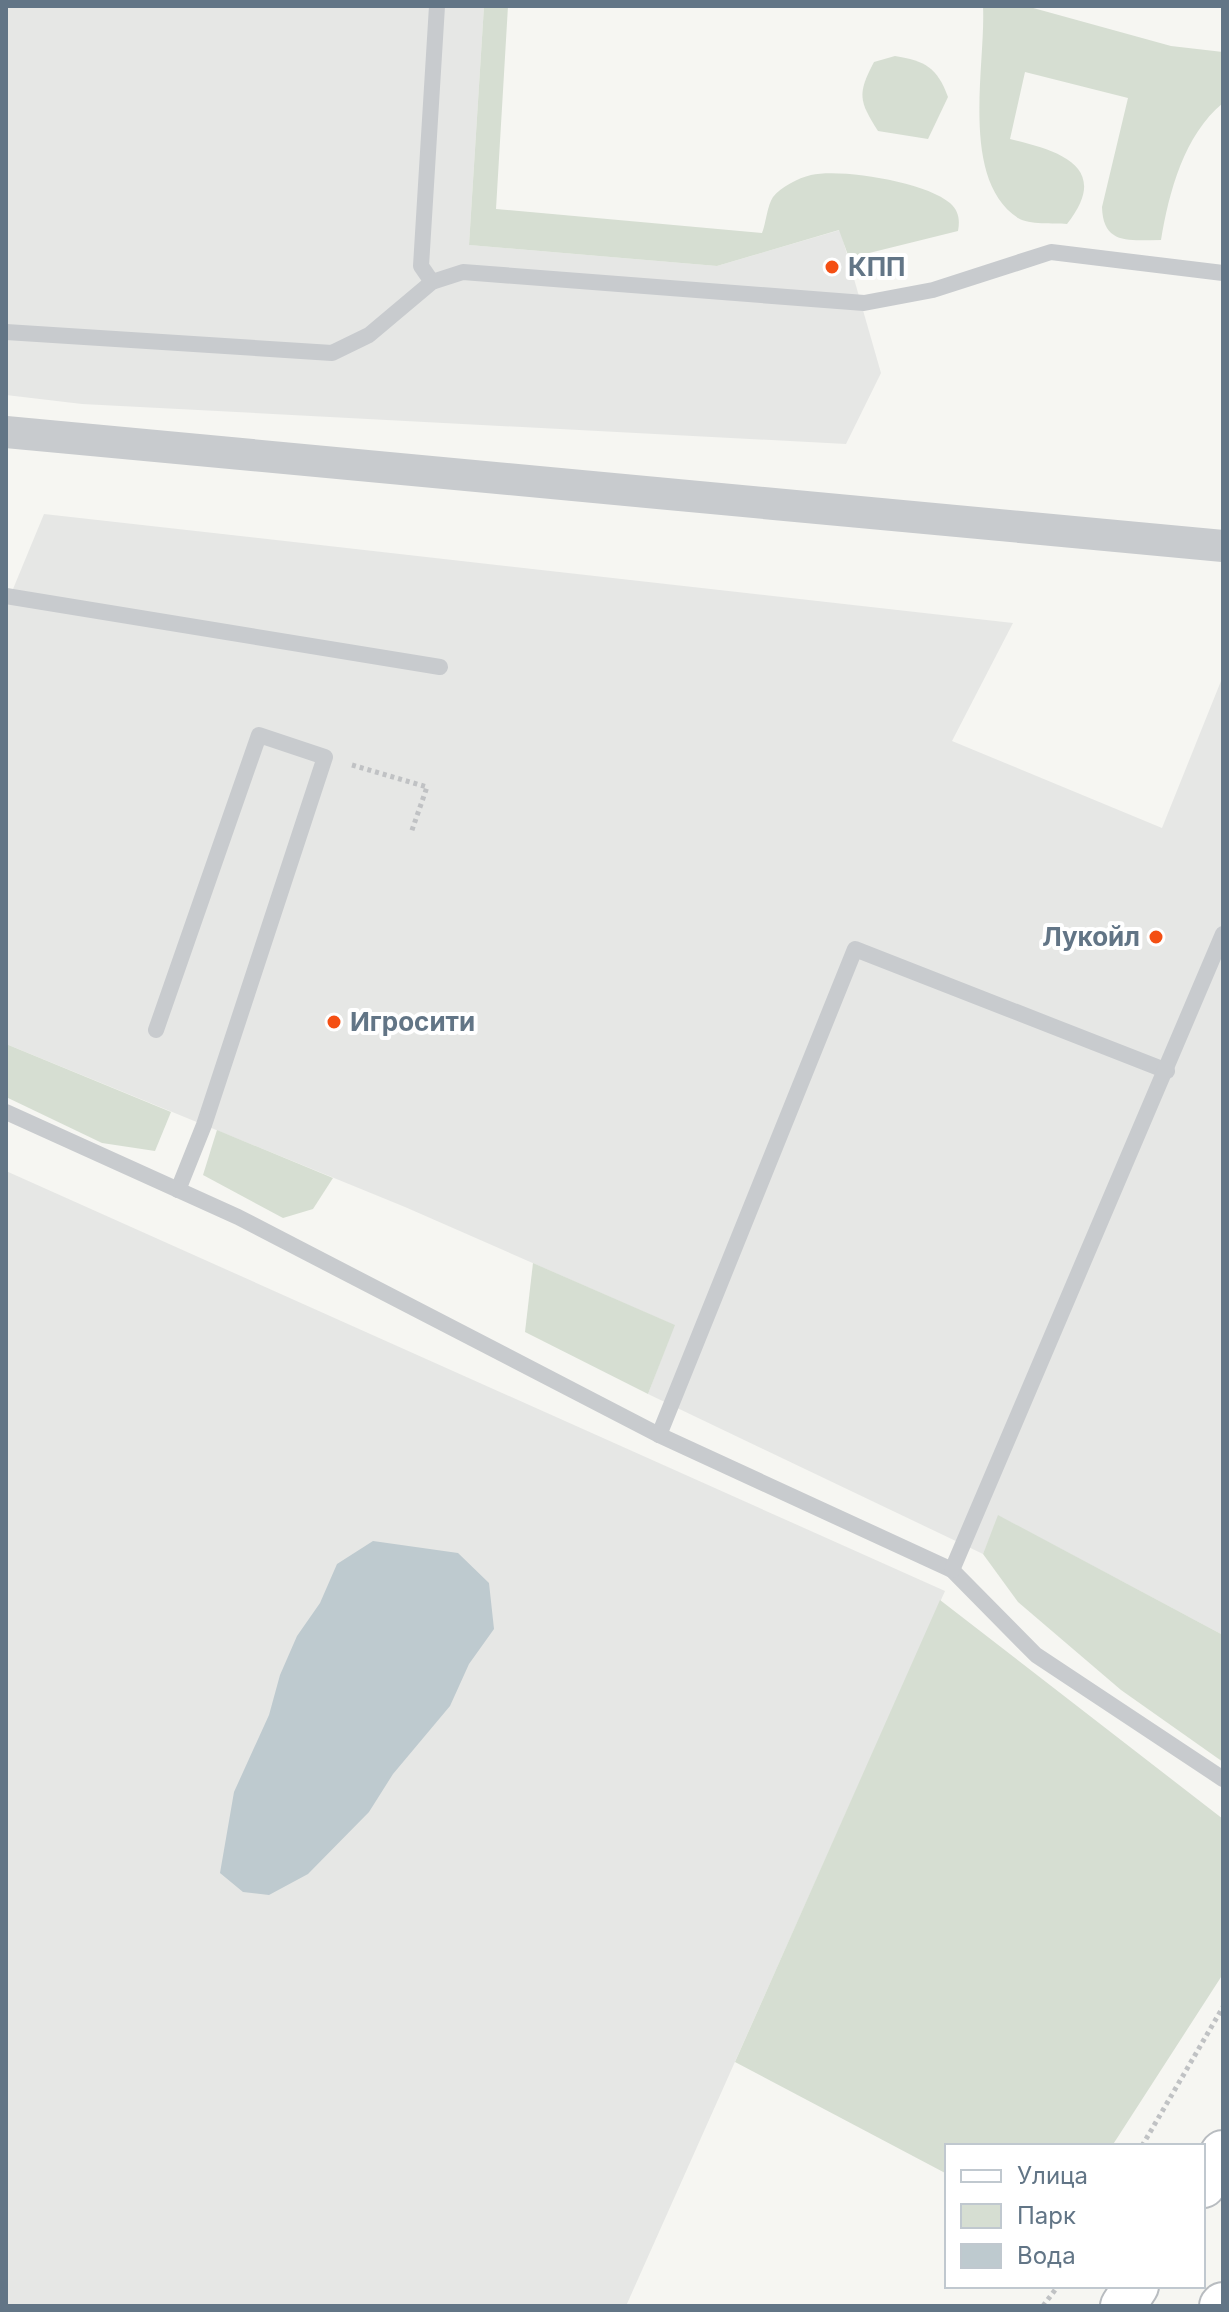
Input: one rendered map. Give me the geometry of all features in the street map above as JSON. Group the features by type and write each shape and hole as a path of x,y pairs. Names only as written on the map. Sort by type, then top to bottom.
{"main road":[{"path":"1205,2182 1223,2153"},
{"path":"1123,2306 1135,2288"}],"street":[{"path":"6,432 1223,546"}],"lane":[{"path":"432,282 421,266 437,6"},
{"path":"6,332 332,353 369,335 432,282 463,272 864,303 933,290 1051,252 1223,273"},
{"path":"6,596 440,667"},
{"path":"156,1030 259,735 325,757 204,1125 178,1190"},
{"path":"952,1570 1223,934"},
{"path":"659,1435 855,949 1167,1071"},
{"path":"6,1112 238,1217 659,1435 952,1570 1036,1655 1223,1779"}],"path":[{"path":"325,757 427,787 411,833"},
{"path":"1143,2144 1223,2007"},
{"path":"1043,2306 1056,2288"}],"shaded area":[{"path":"6,6 484,6 469,245 717,266 840,230 881,373 846,444 82,404 6,395"},
{"path":"44,514 1013,623 952,741 1162,828 1223,676 1223,1635 999,1516 983,1554 648,1394 674,1325 405,1207 6,1044 6,606"},
{"path":"6,1171 945,1591 626,2306 6,2306"}],"green space":[{"path":"484,6 508,6 496,209 762,233 771,201 780,190 811,175 842,173 883,178 938,195 955,209 959,219 958,231 849,258 839,230 717,266 469,245"},
{"path":"983,6 1026,6 1171,46 1223,52 1223,103 1209,116 1188,148 1174,184 1161,240 1121,238 1107,229 1104,220 1102,207 1128,98 1025,72 1010,139 1061,155 1082,175 1084,188 1080,204 1067,224 1023,220 1000,200 988,177 982,149 980,89"},
{"path":"895,56 929,67 948,97 928,139 878,131 867,112 862,97 874,62"},
{"path":"6,1044 171,1112 155,1151 102,1143 6,1097"},
{"path":"217,1130 333,1178 313,1209 283,1218 203,1175"},
{"path":"533,1263 675,1325 648,1394 525,1332"},
{"path":"998,1515 1223,1635 1223,1762 1121,1690 1018,1602 983,1554"},
{"path":"940,1600 1223,1819 1223,1974 1113,2144 945,2144 945,2173 735,2062"}],"water":[{"path":"373,1541 458,1553 489,1583 494,1629 469,1664 450,1706 393,1774 369,1812 308,1874 269,1895 243,1892 220,1873 234,1792 269,1715 280,1675 297,1636 320,1603 337,1564"}],"place":[{"name":"КПП","path":"832,267"},
{"name":"Лукойл","path":"1156,937"},
{"name":"Игросити","path":"334,1022"}]}
